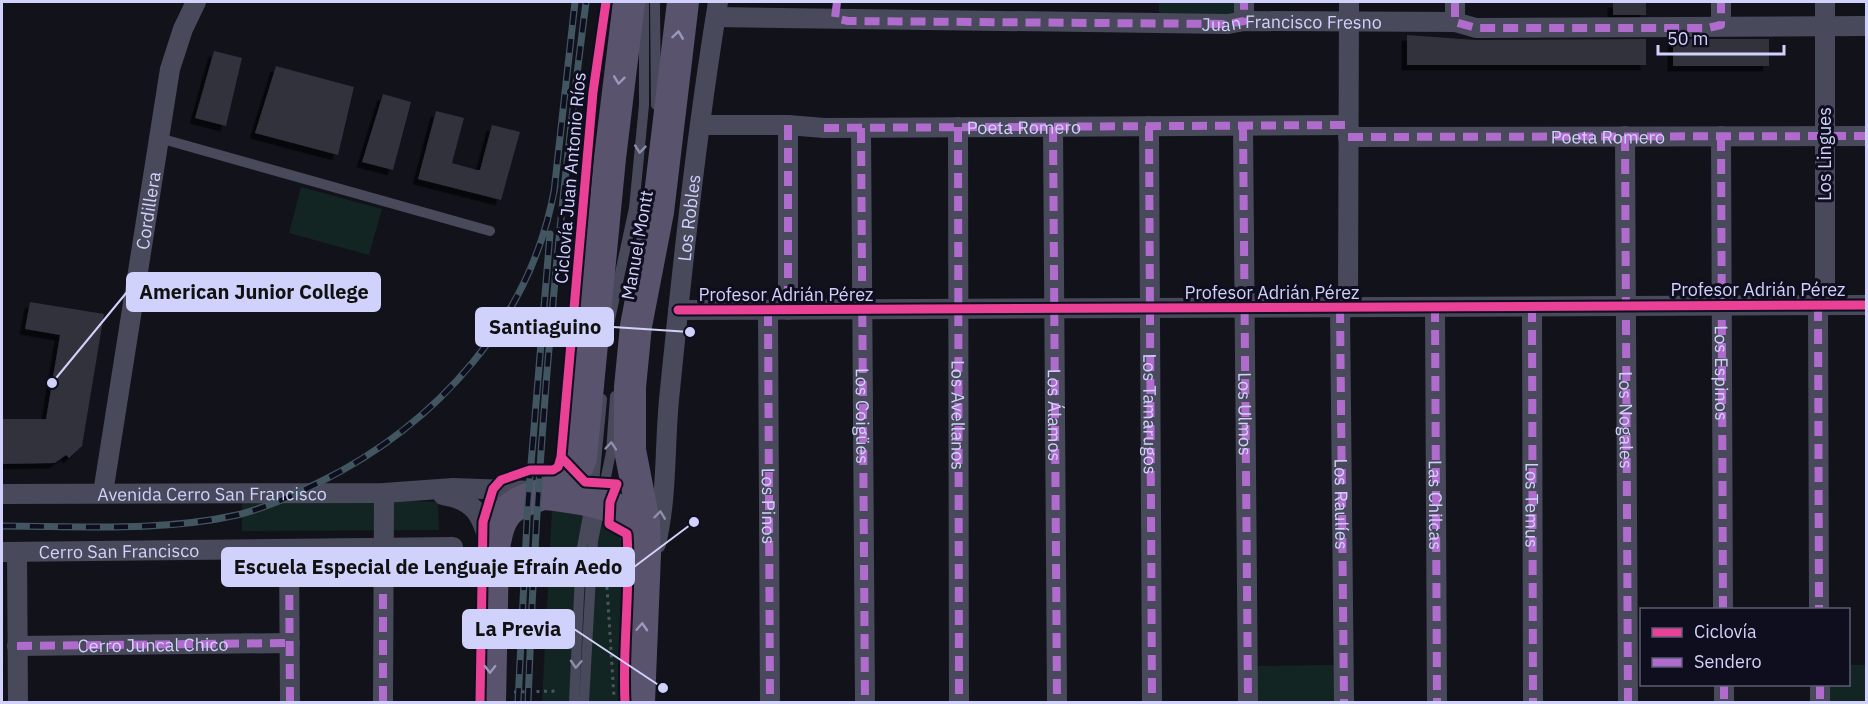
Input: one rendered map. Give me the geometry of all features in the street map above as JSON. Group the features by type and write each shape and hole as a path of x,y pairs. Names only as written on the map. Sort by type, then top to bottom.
{"main road":[{"name":"Manuel Montt","path":"490,702 493,553 503,518 512,507 537,497 568,479 581,458 610,158 629,2"},
{"name":"Manuel Montt","path":"643,593 644,522 629,431 632,356 658,212 683,2"},
{"path":"537,497 596,502 621,500 638,490"},
{"path":"596,502 622,513 633,524 643,593"},
{"name":"Los Robles","path":"639,702 643,593"}],"street":[{"name":"Cordillera","path":"103,493 170,69 183,29 196,2"},
{"path":"1244,2 1244,21"},
{"name":"Los Raulíes","path":"1344,702 1344,308 1349,2"},
{"path":"1455,2 1455,22"},
{"path":"1721,2 1721,26"},
{"name":"Los Lingues","path":"1819,608 1825,2"},
{"name":"Los Robles","path":"643,593 658,529 663,490 665,433 678,310 700,125 717,9"},
{"name":"Juan Francisco Fresno","path":"717,9 836,10 859,21 1228,24 1244,21 1455,22 1476,28 1866,26"},
{"name":"Poeta Romero","path":"700,125 861,128 1243,126 1348,131 1625,136 1866,136"},
{"path":"788,125 788,310"},
{"name":"Los Tamarugos","path":"1149,126 1152,702"},
{"name":"Los Ulmos","path":"1243,126 1248,702"},
{"name":"Los Avellanos","path":"958,127 959,702"},
{"name":"Los Álamos","path":"1053,127 1057,702"},
{"name":"Los Coigües","path":"861,128 865,702"},
{"name":"Los Nogales","path":"1625,136 1628,702"},
{"name":"Los Espinos","path":"1721,136 1724,608"},
{"name":"Profesor Adrián Pérez","path":"678,310 1866,305"},
{"name":"Los Temus","path":"1532,307 1533,702"},
{"name":"Las Chilcas","path":"1435,308 1437,702"},
{"name":"Los Pinos","path":"768,311 770,702"},
{"name":"Los Robles","path":"638,490 648,475 665,433"},
{"path":"422,492 462,489 529,490 537,497"},
{"path":"422,492 462,499 472,506 483,522 493,553"},
{"name":"Avenida Cerro San Francisco","path":"2,494 422,492"},
{"path":"383,702 384,493"},
{"name":"Cerro San Francisco","path":"9,552 453,547"},
{"path":"289,549 290,702"},
{"path":"9,552 17,646 18,702"},
{"name":"Cerro Juncal Chico","path":"17,646 290,644"},
{"path":"1724,686 1724,702"},
{"path":"1820,686 1820,702"}],"lane":[{"name":"Manuel Montt","path":"607,340 634,208 644,105 644,2"},
{"name":"Manuel Montt","path":"642,230 655,119 656,2"},
{"path":"159,138 490,231"},
{"path":"585,702 603,382"},
{"path":"574,702 581,553 611,452 616,383"}],"path":[{"path":"606,560 614,702"}],"green space":[{"path":"1159,2 1238,2 1236,12 1226,16 1164,15 1159,12"},
{"path":"301,187 382,209 369,255 289,233"},
{"path":"242,501 438,502 439,530 242,531"},
{"path":"552,511 596,514 636,540 633,702 542,702"},
{"path":"1337,665 1338,702 1254,702 1254,666"},
{"path":"1850,665 1866,665 1866,702 1826,702 1825,686 1850,686"}],"building":[{"path":"1613,2 1646,2 1646,15 1613,15"},
{"path":"1407,35 1476,40 1646,39 1646,65 1407,65"},
{"path":"1673,39 1769,39 1769,66 1673,66"},
{"path":"214,51 242,58 226,126 195,118"},
{"path":"276,66 354,87 338,155 255,133"},
{"path":"383,94 411,102 393,170 362,162"},
{"path":"436,111 464,118 452,163 477,170 480,170 492,125 520,132 501,200 418,179"},
{"path":"30,302 104,314 82,446 69,458 66,455 55,463 2,464 2,419 46,419 60,335 25,329"}],"railway":[{"path":"554,192 575,2"},
{"path":"528,702 536,527 549,351 565,176 586,2"},
{"path":"2,526 150,526 237,515 289,497 361,459 402,431 439,399 472,363 501,323 525,280 543,235 555,186"},
{"path":"518,702 528,501 550,234"}],"marked path":[{"path":"837,2 835,18 848,21 1228,24 1244,21 1244,2"},
{"path":"1455,2 1455,22 1476,28 1708,28 1721,25 1721,2"},
{"path":"788,125 788,310"},
{"path":"824,128 1348,125"},
{"path":"1149,126 1152,702"},
{"path":"1243,126 1248,702"},
{"path":"958,127 959,702"},
{"path":"1053,127 1057,702"},
{"path":"861,128 865,702"},
{"path":"1625,136 1628,702"},
{"path":"1721,136 1723,608"},
{"path":"1348,137 1866,136"},
{"path":"1818,306 1819,608"},
{"path":"1435,307 1437,702"},
{"path":"1532,307 1533,702"},
{"path":"1340,308 1344,702"},
{"path":"768,311 770,702"},
{"path":"383,548 383,702"},
{"path":"289,549 290,702"},
{"path":"17,646 290,643"},
{"path":"1724,686 1724,702"},
{"path":"1820,686 1820,702"}],"cycle path":[{"name":"Ciclovía Juan Antonio Ríos","path":"480,702 483,522 493,489 501,480 530,470 553,470 558,467 561,457 593,92 606,2"},
{"path":"678,310 1866,305"},
{"path":"561,457 585,482 617,484 610,502 609,524 627,534 625,702"}],"place":[{"name":"Santiaguino","path":"690,332"},
{"name":"American Junior College","path":"52,383"},
{"name":"Escuela Especial de Lenguaje Efraín Aedo","path":"694,522"},
{"name":"La Previa","path":"663,688"}]}
